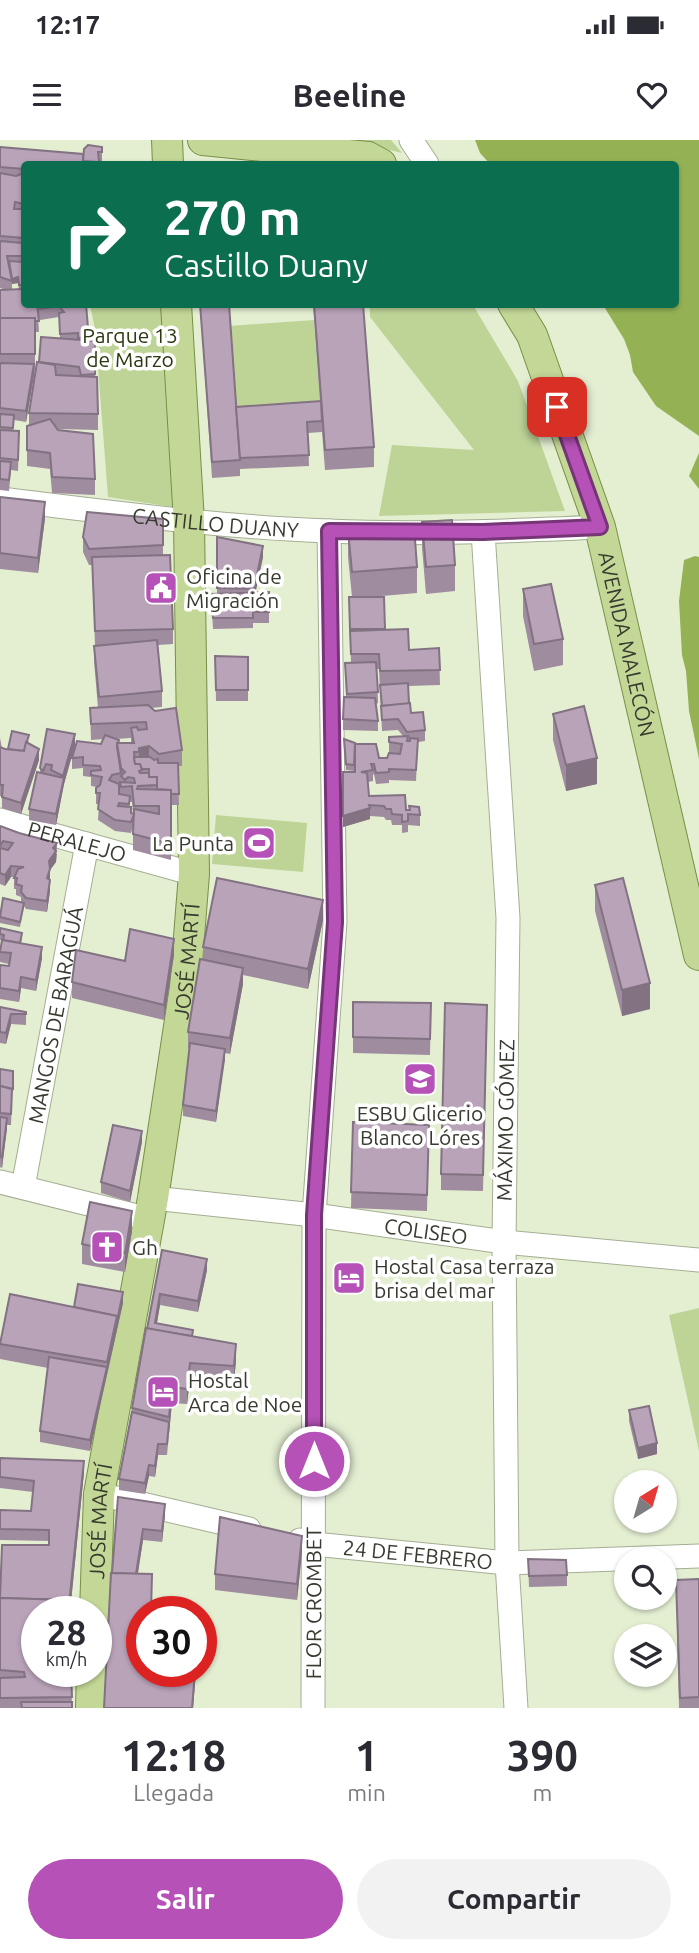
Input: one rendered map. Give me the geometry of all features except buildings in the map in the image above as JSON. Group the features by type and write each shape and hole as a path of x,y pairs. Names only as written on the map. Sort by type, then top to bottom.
{"main road":[{"path":"167,140 168,161"},
{"path":"203,140 316,146 375,161"},
{"name":"JOSÉ MARTÍ","path":"94,1596 93,1476 151,1208 185,987 194,874 189,522 176,308"},
{"name":"AVENIDA MALECÓN","path":"515,308 532,335 600,527 699,955"},
{"path":"91,1708 92,1687"}],"street":[{"path":"411,140 425,161"},
{"name":"CASTILLO DUANY","path":"0,499 189,522 329,531 483,532 600,527"},
{"name":"FLOR CROMBET","path":"313,1708 314,1215 335,922 329,531"},
{"name":"MÁXIMO GÓMEZ","path":"483,532 508,918 504,1242 507,1563 516,1708"},
{"name":"PERALEJO","path":"0,820 194,874"},
{"name":"MANGOS DE BARAGUÁ","path":"23,1187 87,844"},
{"name":"COLISEO","path":"0,1182 151,1208 314,1215 504,1242 699,1260"},
{"name":"24 DE FEBRERO","path":"93,1476 314,1544 507,1563 699,1556"}],"green space":[{"path":"349,140 391,140 402,153"},
{"name":"Parque 13 de Marzo","path":"91,308 161,308 173,507 108,497 95,329"},
{"path":"370,308 475,308 518,381 565,511 379,516 392,445 474,450 370,317"},
{"path":"314,320 321,412 235,418 229,326"},
{"name":"La Punta","path":"216,815 307,823 303,872 212,864"},
{"path":"699,1308 699,1451 669,1315"}],"shaded area":[{"path":"475,140 699,140 699,436 656,406 633,372 624,339 605,308 679,308 679,161 487,161 480,153"},
{"path":"699,453 699,489 689,476"},
{"path":"699,557 699,759 689,711 679,601 684,560"}],"place":[{"name":"Oficina de Migración","path":"161,588"},
{"name":"La Punta","path":"259,843"},
{"name":"ESBU Glicerio Blanco Lóres","path":"420,1079"},
{"name":"Gh","path":"107,1247"},
{"name":"Hostal Casa terraza brisa del mar","path":"349,1278"},
{"name":"Hostal Arca de Noe","path":"163,1392"}],"route":[{"path":"314,1461 314,1215 335,922 329,531 483,532 600,527 557,407"}]}
